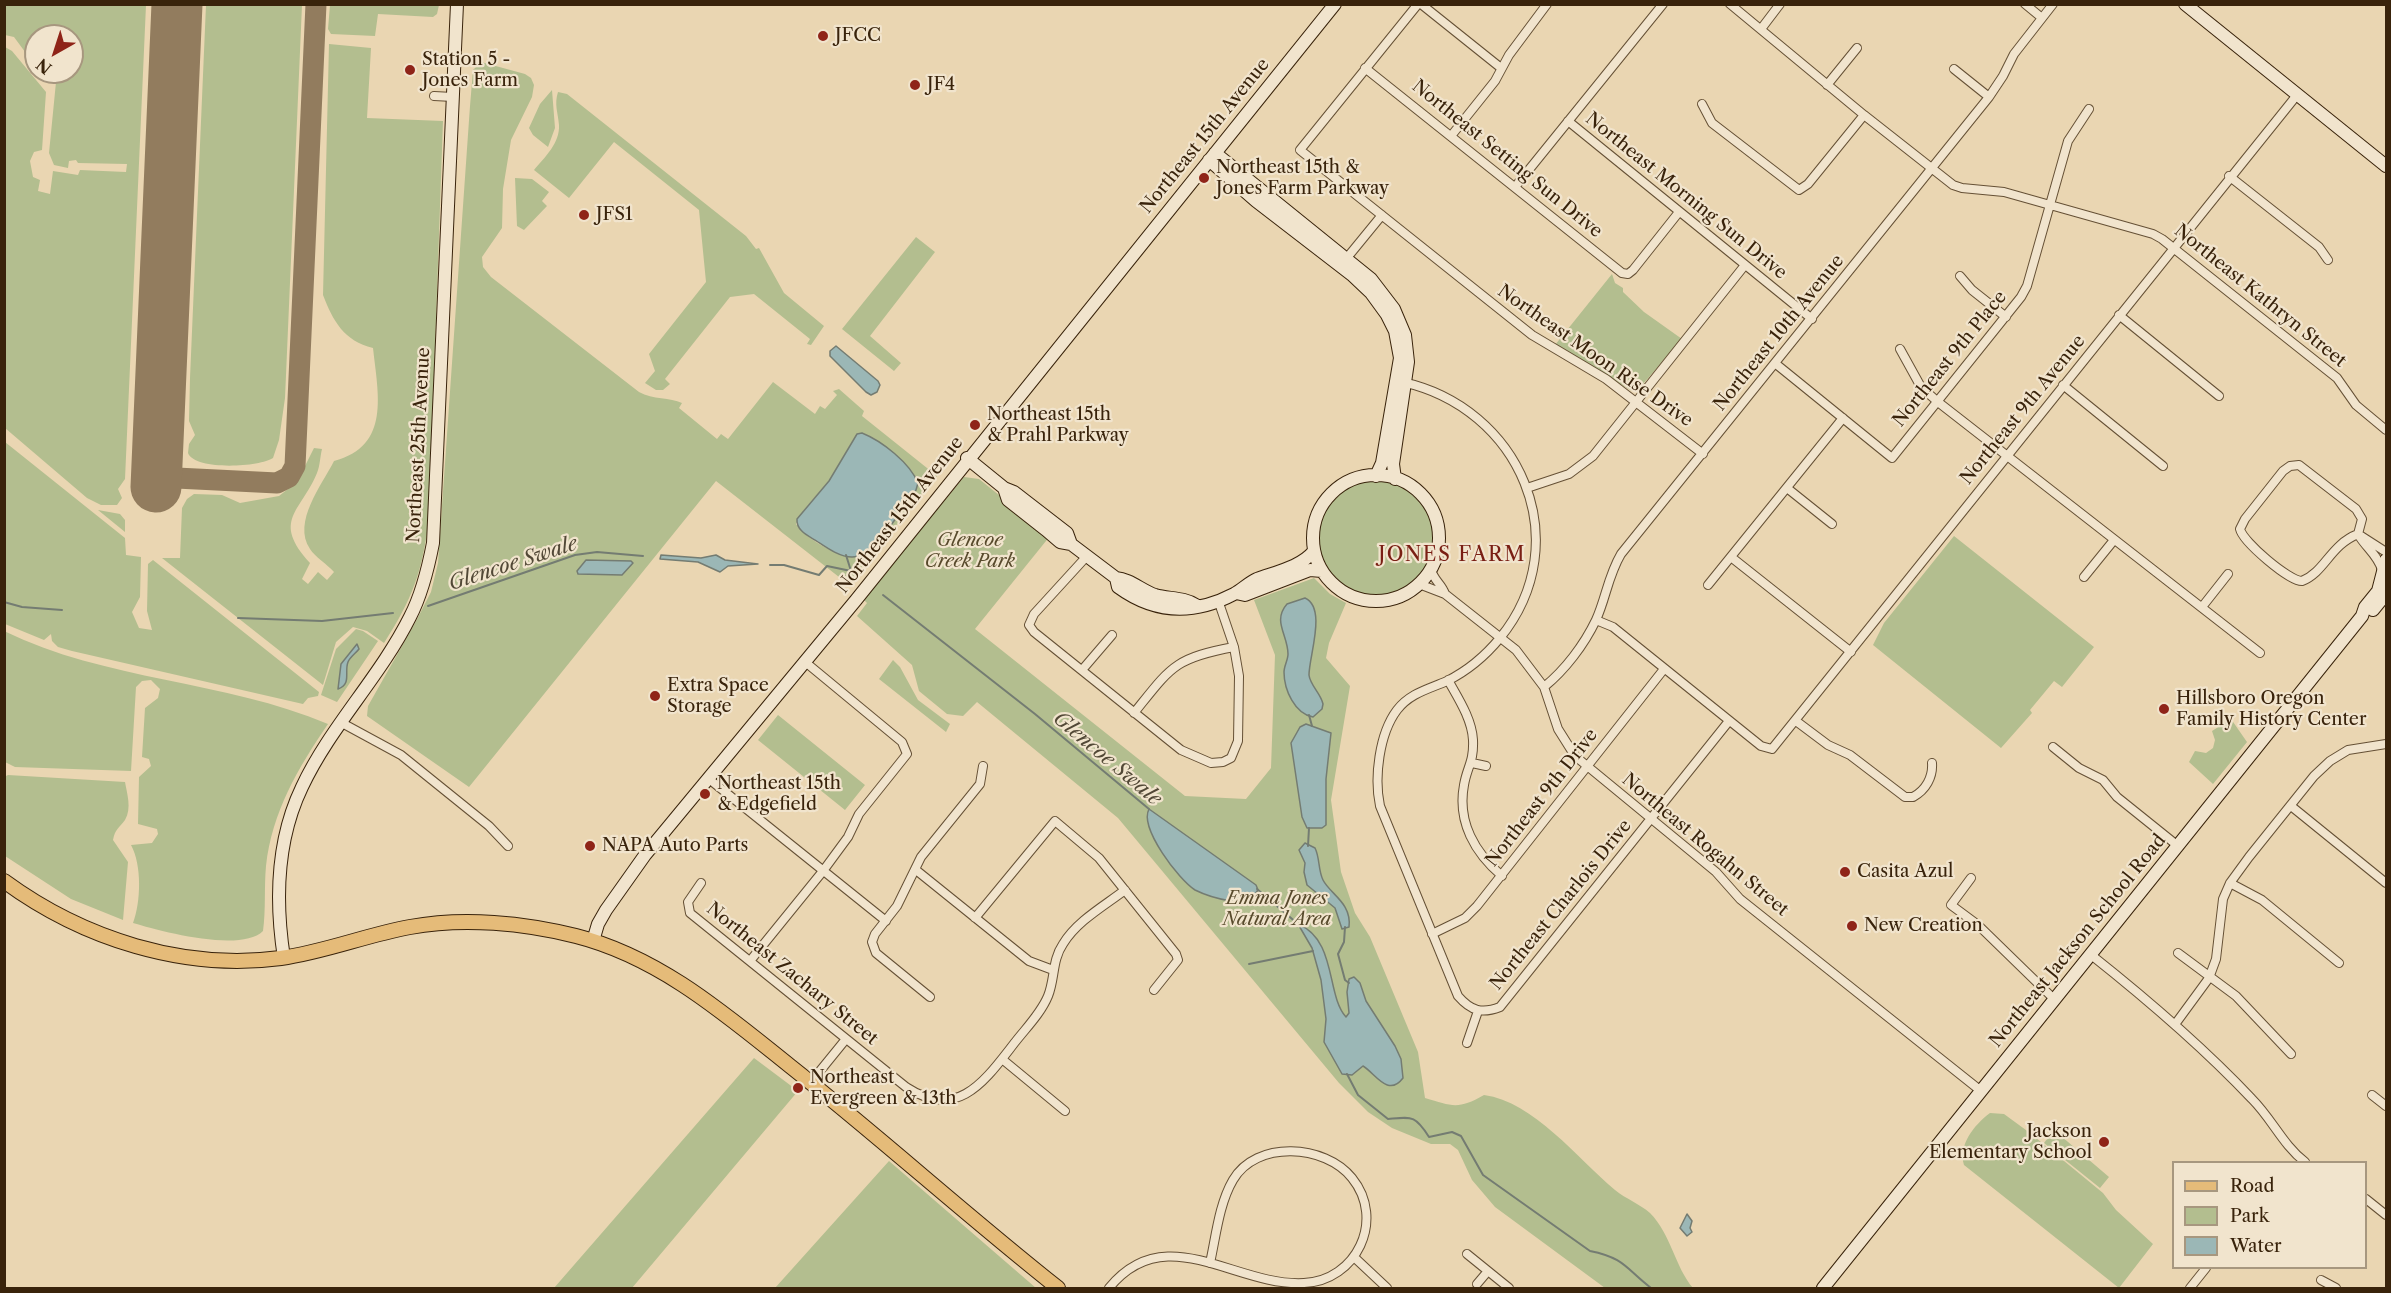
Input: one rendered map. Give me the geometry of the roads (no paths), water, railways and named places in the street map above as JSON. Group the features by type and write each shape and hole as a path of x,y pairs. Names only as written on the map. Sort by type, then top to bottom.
{"main road":[{"path":"4,881 32,900 85,929 151,951 202,959 245,961 284,958 411,927 437,924 502,924 558,932 593,941 650,966 693,991 811,1082 1058,1288"}],"street":[{"name":"Northeast 25th Avenue","path":"284,958 278,894 280,861 287,830 302,786 410,618 422,587 433,543 457,4"},
{"name":"Northeast 15th Avenue","path":"593,941 598,924 619,890 1335,4"},
{"path":"1365,68 1420,4 1501,68"},
{"path":"1452,136 1487,92 1501,68 1547,4"},
{"path":"1515,187 1663,4"},
{"name":"Northeast Kathryn Street","path":"1730,4 1864,116 1946,180 1962,189 2004,192 2153,234 2174,248 2337,378 2356,405 2386,430"},
{"path":"1761,29 1780,4"},
{"path":"2025,4 2042,18"},
{"name":"Northeast 10th Avenue","path":"1544,687 1570,660 1596,620 1611,571 1621,554 1989,97 2004,76 2014,54 2053,4"},
{"path":"2185,4 2386,166"},
{"path":"1827,85 1857,48"},
{"name":"Northeast Setting Sun Drive","path":"1365,68 1617,269 1628,274 1679,212"},
{"name":"Northeast Moon Rise Drive","path":"1365,68 1300,150 1532,335 1606,379 1703,454"},
{"path":"1954,69 1989,97"},
{"name":"Northeast 9th Avenue","path":"1729,721 1765,749 1775,746 2174,248 2229,176 2297,95"},
{"path":"434,96 453,98"},
{"path":"1702,104 1712,123 1799,190 1808,184 1864,116"},
{"name":"Northeast 9th Place","path":"1843,418 1892,458 2006,317 2027,286 2068,141 2089,109"},
{"name":"Northeast Morning Sun Drive","path":"1568,122 1812,319"},
{"path":"1212,157 1376,284 1398,318 1407,342 1393,464 1395,479"},
{"path":"1212,157 1279,219 1317,246 1371,293 1395,331 1402,382 1382,463 1376,476"},
{"path":"2229,176 2319,248 2328,260"},
{"path":"1346,259 1382,215"},
{"path":"1527,488 1569,474 1583,466 1744,264"},
{"path":"1960,276 1972,290 2006,317"},
{"path":"2119,315 2219,396"},
{"path":"1900,349 1921,387 1938,402 2260,653"},
{"path":"1708,585 1843,418 1776,364"},
{"path":"1402,382 1436,391 1457,402 1482,420 1508,449 1527,488 1535,528 1532,570 1521,604 1501,638 1477,661 1448,680 1418,693 1397,710 1384,740 1377,782 1380,806 1458,996 1468,1007 1478,1011 1467,1043"},
{"path":"2063,385 2163,466"},
{"path":"967,458 1004,488 1014,492 1067,532 1071,544 1116,578 1118,587 1142,602 1176,610 1188,610 1196,605 1236,593 1246,584 1306,560 1314,551"},
{"path":"2299,465 2361,513 2362,526 2358,534 2340,542 2313,575 2297,581 2245,541 2240,529 2245,519 2283,471 2290,466 2299,465"},
{"path":"1376,476 1395,479 1420,494 1433,512 1439,540 1431,569 1419,584 1395,598 1367,601 1341,591 1322,571 1314,551 1316,521 1330,496 1348,482 1376,476"},
{"path":"1787,488 1832,524"},
{"path":"2358,534 2386,552"},
{"path":"2358,534 2363,544 2385,571"},
{"path":"2084,577 2114,540"},
{"path":"1087,556 1034,614 1029,625 1034,632 1134,713 1195,758 1211,763 1223,762 1231,758 1238,741 1239,676 1234,647 1218,600"},
{"path":"1731,557 1851,652"},
{"name":"Northeast Rogahn Street","path":"1431,569 1445,594"},
{"path":"1236,593 1245,595 1310,570 1322,571"},
{"name":"Northeast Jackson School Road","path":"1823,1288 2362,616 2365,607 2378,591 2385,571"},
{"path":"2202,607 2228,574"},
{"name":"Northeast Rogahn Street","path":"1419,584 1445,594 1523,657 1544,687 1563,740 1587,768 1716,872 1740,899 1981,1091"},
{"name":"Northeast Jackson School Road","path":"2362,616 2371,612 2386,594"},
{"path":"1596,620 1613,627 1729,721"},
{"path":"1082,670 1112,635"},
{"path":"1134,713 1166,672 1183,660 1234,647"},
{"path":"750,961 823,871 848,837 859,814 906,757 907,750 902,741 804,661"},
{"name":"Northeast 9th Drive","path":"1432,934 1466,918 1502,876 1665,669"},
{"path":"1448,680 1466,714 1471,730 1473,764 1464,785 1463,813 1468,832 1475,848 1502,876"},
{"name":"Northeast Charlois Drive","path":"1478,1011 1500,1007 1729,721"},
{"path":"1796,721 1825,743 1850,755 1905,797 1913,797 1922,791 1932,775 1932,763"},
{"path":"342,723 401,755 489,826 508,846"},
{"path":"2176,1023 2209,978 2216,959 2222,906 2230,883 2314,776 2348,750 2386,744"},
{"path":"2052,747 2079,768 2103,780 2117,797 2178,846"},
{"path":"1473,764 1486,766"},
{"path":"930,997 876,952 872,942 875,933 897,906 921,857 980,784 983,766"},
{"path":"709,779 886,921"},
{"path":"2291,806 2386,883"},
{"path":"975,918 1054,821 1090,849 1173,949 1178,960 1154,990"},
{"path":"916,870 1029,961 1053,970"},
{"path":"1971,878 1951,905 1978,925 2054,999"},
{"path":"2230,883 2262,900 2339,963"},
{"name":"Northeast Zachary Street","path":"701,884 690,897 688,910 906,1087 932,1099 943,1101 966,1095 978,1086 1002,1059"},
{"path":"1065,1111 1002,1059 1041,1010 1048,996 1053,970 1063,943 1074,930 1125,890"},
{"path":"2178,953 2235,996 2291,1054"},
{"path":"2090,954 2176,1023 2255,1102 2294,1159"},
{"path":"811,1082 846,1039"},
{"path":"2372,1095 2386,1106"},
{"path":"1109,1288 1121,1274 1139,1263 1159,1257 1180,1256 1299,1284 1317,1283 1337,1275 1355,1258 1364,1238 1367,1215 1362,1195 1352,1177 1335,1163 1320,1157 1279,1151 1261,1156 1246,1166 1234,1179 1225,1199 1210,1263"},
{"path":"2367,1200 2386,1215"},
{"path":"1467,1254 1509,1288"},
{"path":"1355,1258 1387,1288"},
{"path":"2190,1288 2205,1269"},
{"path":"1477,1284 1488,1271"},
{"path":"2321,1280 2336,1288"}],"water":[{"path":"836,346 878,381 880,385 877,392 871,395 866,392 830,356 830,351"},
{"path":"862,433 878,441 894,454 909,468 918,483 916,490 879,540 861,555 847,557 834,552 804,533 797,519 829,481 857,434"},
{"path":"661,555 701,558 716,555 725,560 758,564 728,566 720,572 698,562 660,559"},
{"path":"586,560 631,561 633,563 622,575 578,574 577,571"},
{"path":"1305,598 1311,603 1316,622 1309,675 1323,704 1322,709 1313,717 1301,711 1292,700 1286,686 1284,672 1288,654 1281,616 1287,604"},
{"path":"357,644 359,649 348,662 345,684 338,689 341,664"},
{"path":"1306,724 1331,733 1326,779 1326,825 1322,828 1307,828 1302,817 1291,743 1300,727"},
{"path":"1149,809 1256,885 1258,890 1256,893 1247,900 1235,902 1195,890 1180,876 1162,853 1147,818"},
{"path":"1305,843 1315,848 1323,880 1344,905 1349,927 1342,929 1335,908 1307,885 1304,872 1305,863 1299,850"},
{"path":"1298,924 1319,942 1340,1007 1346,1017 1349,1013 1347,992 1349,979 1354,977 1360,983 1366,1001 1401,1059 1403,1078 1397,1084 1387,1085 1363,1066 1352,1075 1342,1074 1324,1042 1326,1019 1321,980 1312,948"},
{"path":"1687,1214 1692,1221 1690,1228 1692,1232 1687,1236 1680,1228"}],"waterway":[{"name":"Glencoe Swale","path":"428,606 575,555 597,552 643,556"},
{"name":"Glencoe Swale","path":"770,565 784,565 819,575 827,566 851,571 846,555"},
{"name":"Glencoe Swale","path":"883,595 1035,714 1149,809"},
{"name":"Glencoe Swale","path":"4,602 22,607 62,610"},
{"name":"Glencoe Swale","path":"238,618 322,621 393,613"},
{"path":"1309,715 1312,726"},
{"path":"1308,846 1309,828"},
{"name":"Glencoe Swale","path":"1257,889 1298,924"},
{"path":"1345,927 1344,942 1338,954 1345,980 1349,983"},
{"path":"1249,964 1313,951"},
{"name":"Glencoe Swale","path":"1347,1074 1358,1095 1388,1119 1412,1119 1429,1137 1452,1132 1461,1136 1483,1175 1590,1251 1611,1257 1624,1265 1651,1288"}],"place":[{"name":"JFCC","path":"823,36"},
{"name":"Station 5 - Jones Farm","path":"410,70"},
{"name":"JF4","path":"915,85"},
{"name":"Northeast 15th & Jones Farm Parkway","path":"1204,178"},
{"name":"JFS1","path":"584,215"},
{"name":"Northeast 15th & Prahl Parkway","path":"975,425"},
{"name":"Extra Space Storage","path":"655,696"},
{"name":"Hillsboro Oregon Family History Center","path":"2164,709"},
{"name":"Northeast 15th & Edgefield","path":"705,794"},
{"name":"NAPA Auto Parts","path":"590,846"},
{"name":"Casita Azul","path":"1845,872"},
{"name":"New Creation","path":"1852,926"},
{"name":"Northeast Evergreen & 13th","path":"798,1088"},
{"name":"Jackson Elementary School","path":"2104,1142"}],"district":[{"name":"JONES FARM","path":"1452,555"}],"park label":[{"name":"Glencoe Creek Park","path":"970,551"},
{"name":"Emma Jones Natural Area","path":"1277,909"}]}
